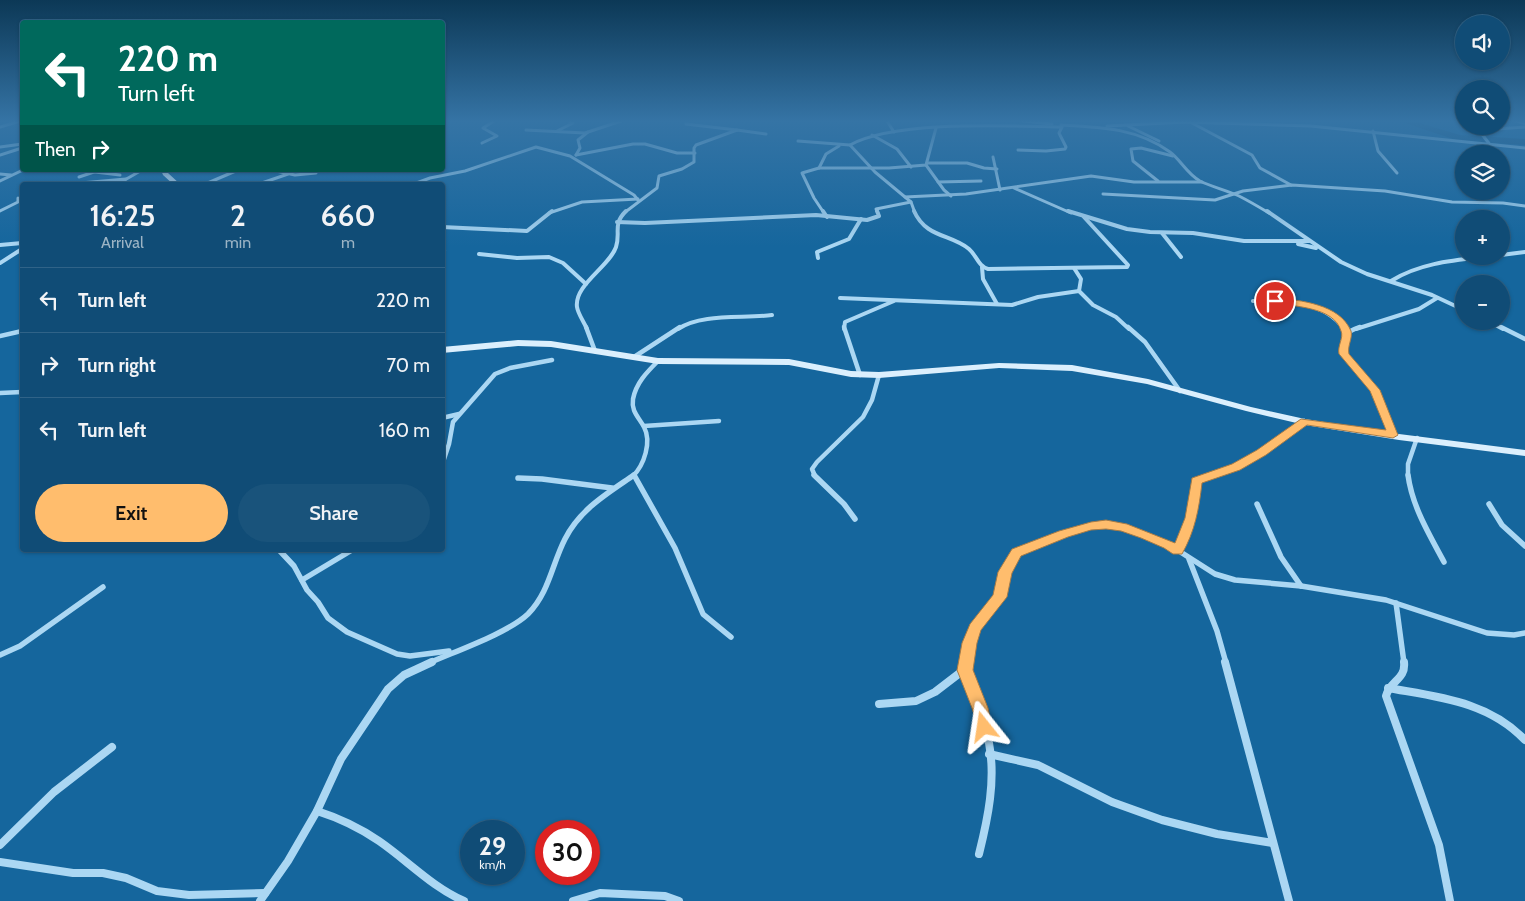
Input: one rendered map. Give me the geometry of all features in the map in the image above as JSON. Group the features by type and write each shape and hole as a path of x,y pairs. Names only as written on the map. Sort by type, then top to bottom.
{"street":[{"path":"419,182 466,171 489,163"},
{"path":"584,163 638,200"},
{"path":"595,351 577,307 580,293 600,270 616,247 617,222 638,200 657,188 659,176 690,166 693,163"},
{"path":"819,168 821,163"},
{"path":"866,163 911,202 915,214 926,228 969,250 982,267 984,279 997,304"},
{"path":"908,163 911,167"},
{"path":"827,217 802,173 819,168 871,169 946,163"},
{"path":"970,163 984,168 996,169"},
{"path":"995,163 1000,190"},
{"path":"1135,163 1158,181"},
{"path":"1182,163 1196,178 1233,194 1280,219 1321,249 1358,270 1455,306"},
{"path":"1257,163 1260,168 1292,185"},
{"path":"1388,163 1397,173"},
{"path":"927,164 944,190 952,196"},
{"path":"0,181 20,171"},
{"path":"79,177 94,172 120,175"},
{"path":"121,182 138,172"},
{"path":"164,172 174,182"},
{"path":"210,182 233,172"},
{"path":"280,172 288,174 316,173"},
{"path":"0,174 11,175"},
{"path":"268,182 288,174"},
{"path":"905,197 952,196 1090,176 1134,182 1203,182"},
{"path":"92,182 126,179"},
{"path":"938,182 982,182"},
{"path":"1103,194 1215,200 1233,194 1292,185 1378,191 1452,202 1503,203 1525,206"},
{"path":"1014,188 1084,217 1127,229 1193,233 1244,240 1310,241"},
{"path":"0,211 16,204 18,198"},
{"path":"445,227 527,231 538,225 549,212 572,205 587,202 638,200"},
{"path":"617,222 645,223 779,216 861,219 879,216 876,209 911,202"},
{"path":"982,267 995,270 1120,268 1128,266 1084,217"},
{"path":"818,258 817,252 821,249 849,239 861,219"},
{"path":"1162,232 1163,236 1181,257"},
{"path":"1290,242 1321,249"},
{"path":"0,245 20,243"},
{"path":"0,263 20,250"},
{"path":"1510,254 1525,252"},
{"path":"479,254 519,258 542,256 554,258 562,262 577,279 586,284"},
{"path":"1391,281 1399,276 1440,262 1455,260"},
{"path":"1074,268 1081,279 1079,291"},
{"path":"840,298 1012,305 1038,297 1079,291"},
{"path":"1079,291 1093,305 1116,317 1145,342 1180,391"},
{"path":"1347,333 1381,319 1419,309 1437,298"},
{"path":"860,375 844,329 845,322 850,318 895,301"},
{"path":"1253,301 1291,302 1319,308 1332,315 1342,324 1347,333 1343,350 1344,354 1374,390 1393,435"},
{"path":"634,357 688,322 711,318 749,318 772,315"},
{"path":"1506,330 1525,339"},
{"path":"0,336 20,331"},
{"path":"445,350 518,344 551,344 658,361 789,362 860,375 1027,364 1102,372 1305,421 1525,453"},
{"path":"445,456 453,422 498,371 552,360"},
{"path":"260,901 288,861 317,811 341,758 388,689 404,675 513,625 529,613 549,584 553,566 566,537 584,513 613,488 634,475 642,465 648,438 644,426 634,414 633,400 641,378 658,361"},
{"path":"855,519 844,504 815,477 812,469 816,461 828,448 858,423 869,409 879,375"},
{"path":"0,392 20,392"},
{"path":"445,417 460,414"},
{"path":"644,426 719,421"},
{"path":"1178,551 1186,536 1191,518 1196,481 1236,467 1262,452 1305,421"},
{"path":"1417,438 1408,464 1411,490 1426,528 1444,562"},
{"path":"634,475 675,548 703,614 731,637"},
{"path":"518,478 542,479 613,488"},
{"path":"1257,504 1285,564 1301,586"},
{"path":"1488,504 1502,524 1525,546"},
{"path":"979,854 986,828 991,792 989,754 980,708 965,670 969,643 975,628 1000,597 1005,572 1017,553 1064,534 1091,526 1123,527 1168,544 1215,574 1234,580 1301,586 1396,603 1487,633 1514,635 1525,633"},
{"path":"280,552 294,566 328,618 346,632 384,650 410,656 455,650"},
{"path":"302,580 349,552"},
{"path":"1190,559 1217,631 1289,901"},
{"path":"0,655 20,646 103,587"},
{"path":"1396,603 1404,670 1400,678 1388,688 1386,696 1439,845 1450,901"},
{"path":"879,704 916,701 935,692 965,670"},
{"path":"1388,688 1481,709 1498,716 1512,725 1525,740"},
{"path":"0,845 54,792 112,747"},
{"path":"989,754 1038,765 1112,802 1162,820 1218,834 1273,843"},
{"path":"317,811 338,818 378,840 446,893 464,901"},
{"path":"0,862 73,873 103,873 126,878 157,891 189,895 265,893"},
{"path":"573,901 600,893 665,896 679,901"}],"route":[{"path":"984,727 980,708 965,670 969,643 975,628 1000,597 1005,572 1010,560 1017,553 1064,534 1091,526 1106,525 1123,527 1146,535 1168,544 1178,551 1186,536 1191,518 1196,481 1236,467 1262,452 1305,421 1393,435 1381,402 1374,390 1344,354 1343,350 1347,333 1342,324 1332,315 1319,308 1291,302 1275,301"}]}
